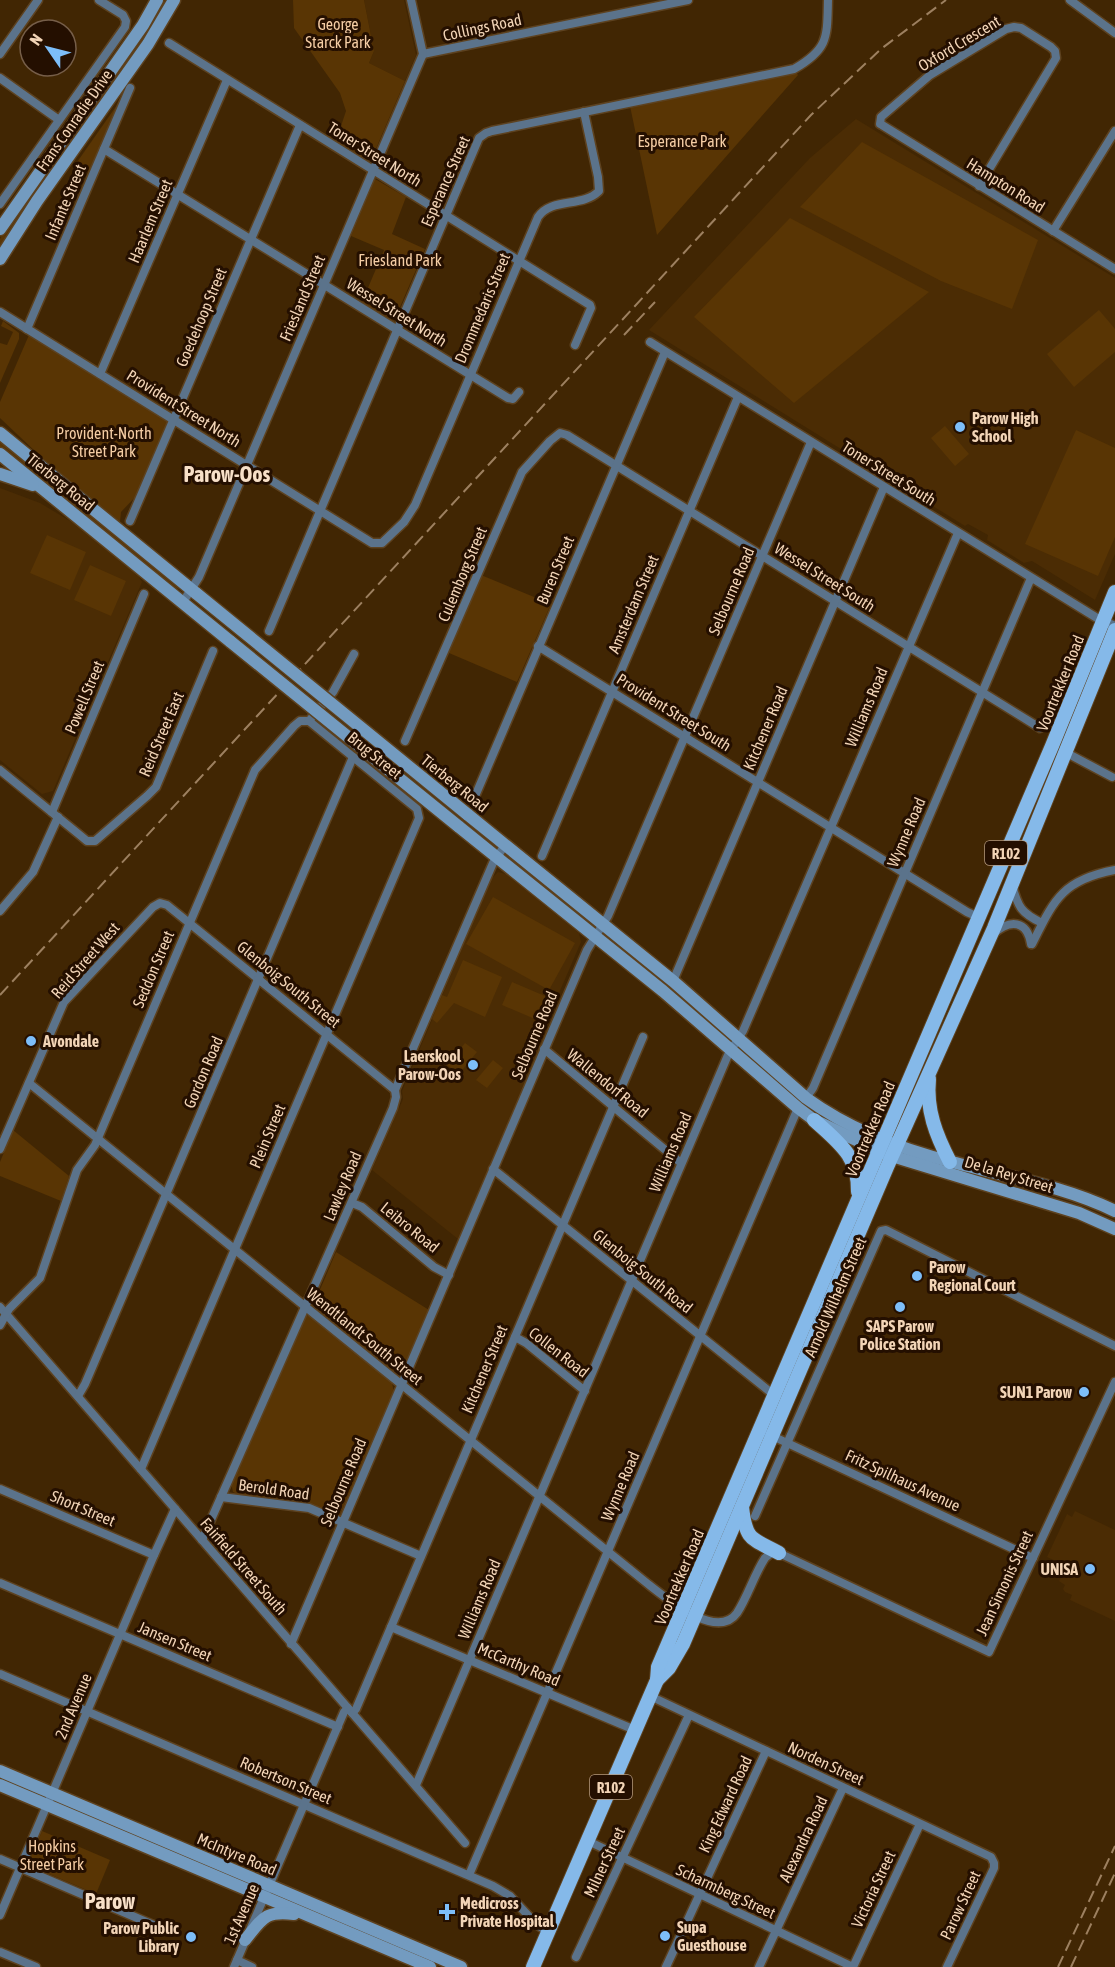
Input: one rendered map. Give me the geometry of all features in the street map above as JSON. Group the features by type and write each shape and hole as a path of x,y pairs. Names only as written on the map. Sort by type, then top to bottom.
{"main road":[{"name":"Frans Conradie Drive","path":"0,228 143,25 158,0"},
{"name":"Frans Conradie Drive","path":"0,259 37,201 148,44 174,0"},
{"name":"Tierberg Road","path":"0,433 673,981 739,1038 802,1103 814,1120 888,1148"},
{"name":"Tierberg Road","path":"0,454 663,991 731,1050 802,1103 851,1126 888,1148"},
{"path":"0,474 48,492"},
{"name":"Voortrekker Road","path":"533,1967 657,1680 658,1667 689,1613 742,1505 766,1432 774,1395 858,1197 888,1148 932,1065 990,938 1066,753 1111,626 1115,592"},
{"name":"Voortrekker Road","path":"689,1613 888,1148 978,917 1052,746 1111,626"},
{"path":"932,1065 928,1093 929,1110 950,1162"},
{"path":"814,1120 837,1141 853,1161 858,1178 858,1197"},
{"name":"De la Rey Street","path":"888,1148 1044,1185 1092,1200 1115,1211"},
{"name":"De la Rey Street","path":"888,1148 1079,1213 1115,1229"},
{"path":"1044,1185 1055,1198 1083,1207 1115,1224"},
{"path":"742,1505 745,1529 749,1537 779,1553"},
{"name":"McIntyre Road","path":"0,1771 50,1798 265,1897 430,1967"},
{"name":"McIntyre Road","path":"0,1785 50,1798 270,1885 461,1967"},
{"path":"245,1940 260,1921 270,1914 307,1916"}],"street":[{"path":"0,54 38,0"},
{"path":"0,204 126,24 125,18 99,0"},
{"path":"411,0 423,54"},
{"name":"Collings Road","path":"423,54 688,0"},
{"name":"Esperance Street","path":"268,632 482,135 492,131 794,69 821,48 826,38 828,0"},
{"path":"1070,0 1115,33"},
{"name":"Oxford Crescent","path":"882,125 879,121 880,117 930,75 1006,29 1021,28 1051,47 1055,51 1056,58 980,186"},
{"name":"Toner Street North","path":"169,43 590,305 591,308 575,345"},
{"name":"Friesland Street","path":"185,604 194,592 423,54"},
{"path":"0,78 59,120"},
{"name":"Haarlem Street","path":"100,374 227,80"},
{"name":"Infante Street","path":"27,329 130,88"},
{"name":"Drommedaris Street","path":"385,541 411,513 538,218 545,209 586,199 598,191 598,177 584,112"},
{"name":"Goedehoop Street","path":"130,521 300,125"},
{"name":"Hampton Road","path":"882,125 1115,269"},
{"path":"1053,231 1115,131"},
{"name":"Wessel Street North","path":"104,149 510,399 515,398 519,392"},
{"name":"Provident Street North","path":"0,312 372,543 380,544 385,541"},
{"name":"Toner Street South","path":"650,342 1111,626"},
{"name":"Buren Street","path":"473,801 665,352"},
{"name":"Amsterdam Street","path":"542,856 738,397"},
{"name":"Wessel Street South","path":"564,433 1040,728"},
{"name":"Culemborg Street","path":"405,741 522,472 557,435 564,433"},
{"name":"Selbourne Road","path":"291,1644 544,1049 594,937 603,924 685,738 811,442"},
{"name":"Kitchener Road","path":"673,981 885,487"},
{"name":"Williams Road","path":"416,1785 681,1162 731,1050 739,1038 958,533"},
{"name":"Wynne Road","path":"469,1875 802,1103 813,1088 1031,578"},
{"name":"Powell Street","path":"0,911 33,872 144,594"},
{"name":"Provident Street South","path":"538,646 978,917"},
{"name":"Reid Street East","path":"55,814 87,841 95,841 156,787 213,651"},
{"name":"Seddon Street","path":"0,1325 3,1311 40,1278 77,1170 98,1139 255,770 294,726 300,721 309,721 333,692 354,654"},
{"name":"Brug Street","path":"309,721 417,809 419,814"},
{"path":"1052,746 1112,777"},
{"name":"Gordon Road","path":"78,1396 353,757"},
{"path":"0,770 55,814"},
{"name":"Plein Street","path":"141,1469 414,833 419,814"},
{"name":"Lawley Road","path":"202,1540 352,1203 395,1102 395,1090 497,856 506,845"},
{"path":"990,938 1006,925 1016,924 1024,927 1029,933 1032,944 1047,913 1062,892 1078,882 1115,870"},
{"path":"1012,884 1018,905 1023,912 1042,923"},
{"name":"Glenboig South Street","path":"164,903 395,1090"},
{"name":"Reid Street West","path":"0,1149 64,1002 153,907 164,903"},
{"path":"1030,917 1047,913"},
{"name":"Kitchener Street","path":"350,1711 356,1709 643,1037"},
{"name":"Wallendorf Road","path":"544,1049 681,1162"},
{"name":"Wendtlandt South Street","path":"29,1083 665,1598 689,1613"},
{"name":"Glenboig South Road","path":"493,1170 774,1395"},
{"name":"Leibro Road","path":"352,1203 362,1207 434,1267 449,1275"},
{"name":"Arnold Wilhelm Street","path":"755,1516 879,1234 884,1230 1115,1346"},
{"name":"Fairfield Street South","path":"3,1311 465,1844"},
{"name":"Collen Road","path":"515,1337 526,1343 585,1391"},
{"name":"Jean Simonis Street","path":"779,1553 989,1652 1115,1382"},
{"name":"Fritz Spilhaus Avenue","path":"766,1432 1033,1558"},
{"name":"Short Street","path":"0,1489 154,1555"},
{"name":"Berold Road","path":"221,1497 296,1505 317,1511 421,1556"},
{"name":"2nd Avenue","path":"0,1915 154,1555 176,1509"},
{"path":"689,1613 719,1623 733,1618 765,1558 771,1553 779,1553"},
{"name":"Jansen Street","path":"0,1583 338,1727"},
{"name":"McCarthy Road","path":"391,1627 635,1730"},
{"name":"Robertson Street","path":"0,1674 494,1886 510,1896 536,1924 548,1932"},
{"name":"Norden Street","path":"650,1696 989,1856"},
{"name":"1st Avenue","path":"235,1964 338,1727 350,1711"},
{"name":"Milner Street","path":"576,1957 689,1715"},
{"name":"King Edward Road","path":"666,1967 766,1751"},
{"name":"Alexandra Road","path":"759,1967 843,1788"},
{"name":"Victoria Street","path":"853,1967 920,1824"},
{"name":"Scharmberg Street","path":"588,1841 853,1967"},
{"name":"Parow Street","path":"947,1967 994,1868 994,1861 989,1856"},
{"path":"0,1859 158,1926"},
{"path":"0,1952 36,1967"},
{"path":"235,1964 252,1967"}],"shaded area":[{"path":"364,0 404,0 416,55 405,81 369,63 374,51"},
{"name":"Parow High School","path":"856,119 1115,278 1115,554 1095,600 1032,561 1024,563 987,540 988,535 968,524 965,526 649,330 810,158"},
{"path":"0,488 40,503 75,524 138,575 142,582 53,791 42,794 0,760"},
{"name":"Laerskool Parow-Oos","path":"498,872 506,874 579,933 581,942 544,1028 548,1030 458,1239 372,1170 403,1099 402,1091 491,879"},
{"name":"UNISA","path":"1075,1511 1115,1530 1115,1621 1070,1600 1072,1595 1065,1592 1063,1589 1065,1585 1059,1581 1066,1566 1047,1557 1067,1514 1072,1517"}],"green space":[{"path":"163,0 168,0 148,34 0,247 0,239 9,223"},
{"name":"George Starck Park","path":"293,0 364,0 374,51 369,63 405,81 369,161 336,141 346,111 340,93 294,28"},
{"name":"Esperance Park","path":"796,72 798,75 657,235 630,106"},
{"path":"117,105 89,172 76,166 75,165"},
{"path":"862,142 1038,240 1012,309 941,281 800,207"},
{"name":"Friesland Park","path":"375,179 406,197 392,234 425,249 394,321 362,302 384,250 351,236"},
{"path":"790,218 929,292 794,403 694,317"},
{"path":"1099,310 1115,329 1115,352 1074,387 1047,354"},
{"path":"3,321 19,333 19,339 0,383 0,343 7,345 13,332 1,326"},
{"name":"Provident-North Street Park","path":"29,335 168,422 138,494 121,512 120,522 55,470 0,418 0,402"},
{"path":"945,426 969,454 955,466 931,438"},
{"path":"1076,430 1115,448 1115,537 1098,576 1025,544"},
{"path":"0,441 182,588 174,588 0,447"},
{"path":"47,535 86,552 70,590 30,573"},
{"path":"90,565 126,581 111,616 74,600"},
{"path":"481,575 551,604 517,682 449,653"},
{"path":"493,897 575,943 549,990 466,944"},
{"path":"463,960 502,977 485,1017 454,1003 437,1023 432,1019 442,995 447,997"},
{"path":"512,982 552,999 542,1022 502,1005"},
{"path":"465,1043 477,1052 459,1074 447,1065"},
{"path":"493,1060 503,1068 487,1088 476,1080"},
{"path":"13,1130 69,1176 61,1201 0,1176 0,1162"},
{"path":"336,1252 429,1310 404,1370 393,1371 319,1311 316,1299"},
{"path":"303,1316 309,1316 392,1383 394,1392 340,1515 309,1503 237,1494 233,1492 231,1483"},
{"name":"Hopkins Street Park","path":"42,1831 110,1860 96,1894 30,1866 29,1862"}],"railway":[{"path":"0,995 811,115 881,49 946,0"},
{"path":"624,335 655,302"},
{"path":"1058,1967 1115,1846"},
{"path":"1071,1967 1115,1873"}],"place":[{"name":"Parow High School","path":"960,427"},
{"name":"Avondale","path":"31,1041"},
{"name":"Laerskool Parow-Oos","path":"473,1065"},
{"name":"Parow Regional Court","path":"917,1276"},
{"name":"SAPS Parow Police Station","path":"900,1307"},
{"name":"SUN1 Parow","path":"1084,1392"},
{"name":"UNISA","path":"1090,1569"},
{"name":"Medicross Private Hospital","path":"447,1912"},
{"name":"Supa Guesthouse","path":"665,1936"},
{"name":"Parow Public Library","path":"191,1937"}],"district":[{"name":"Parow-Oos","path":"227,474"},
{"name":"Parow","path":"110,1901"}]}
